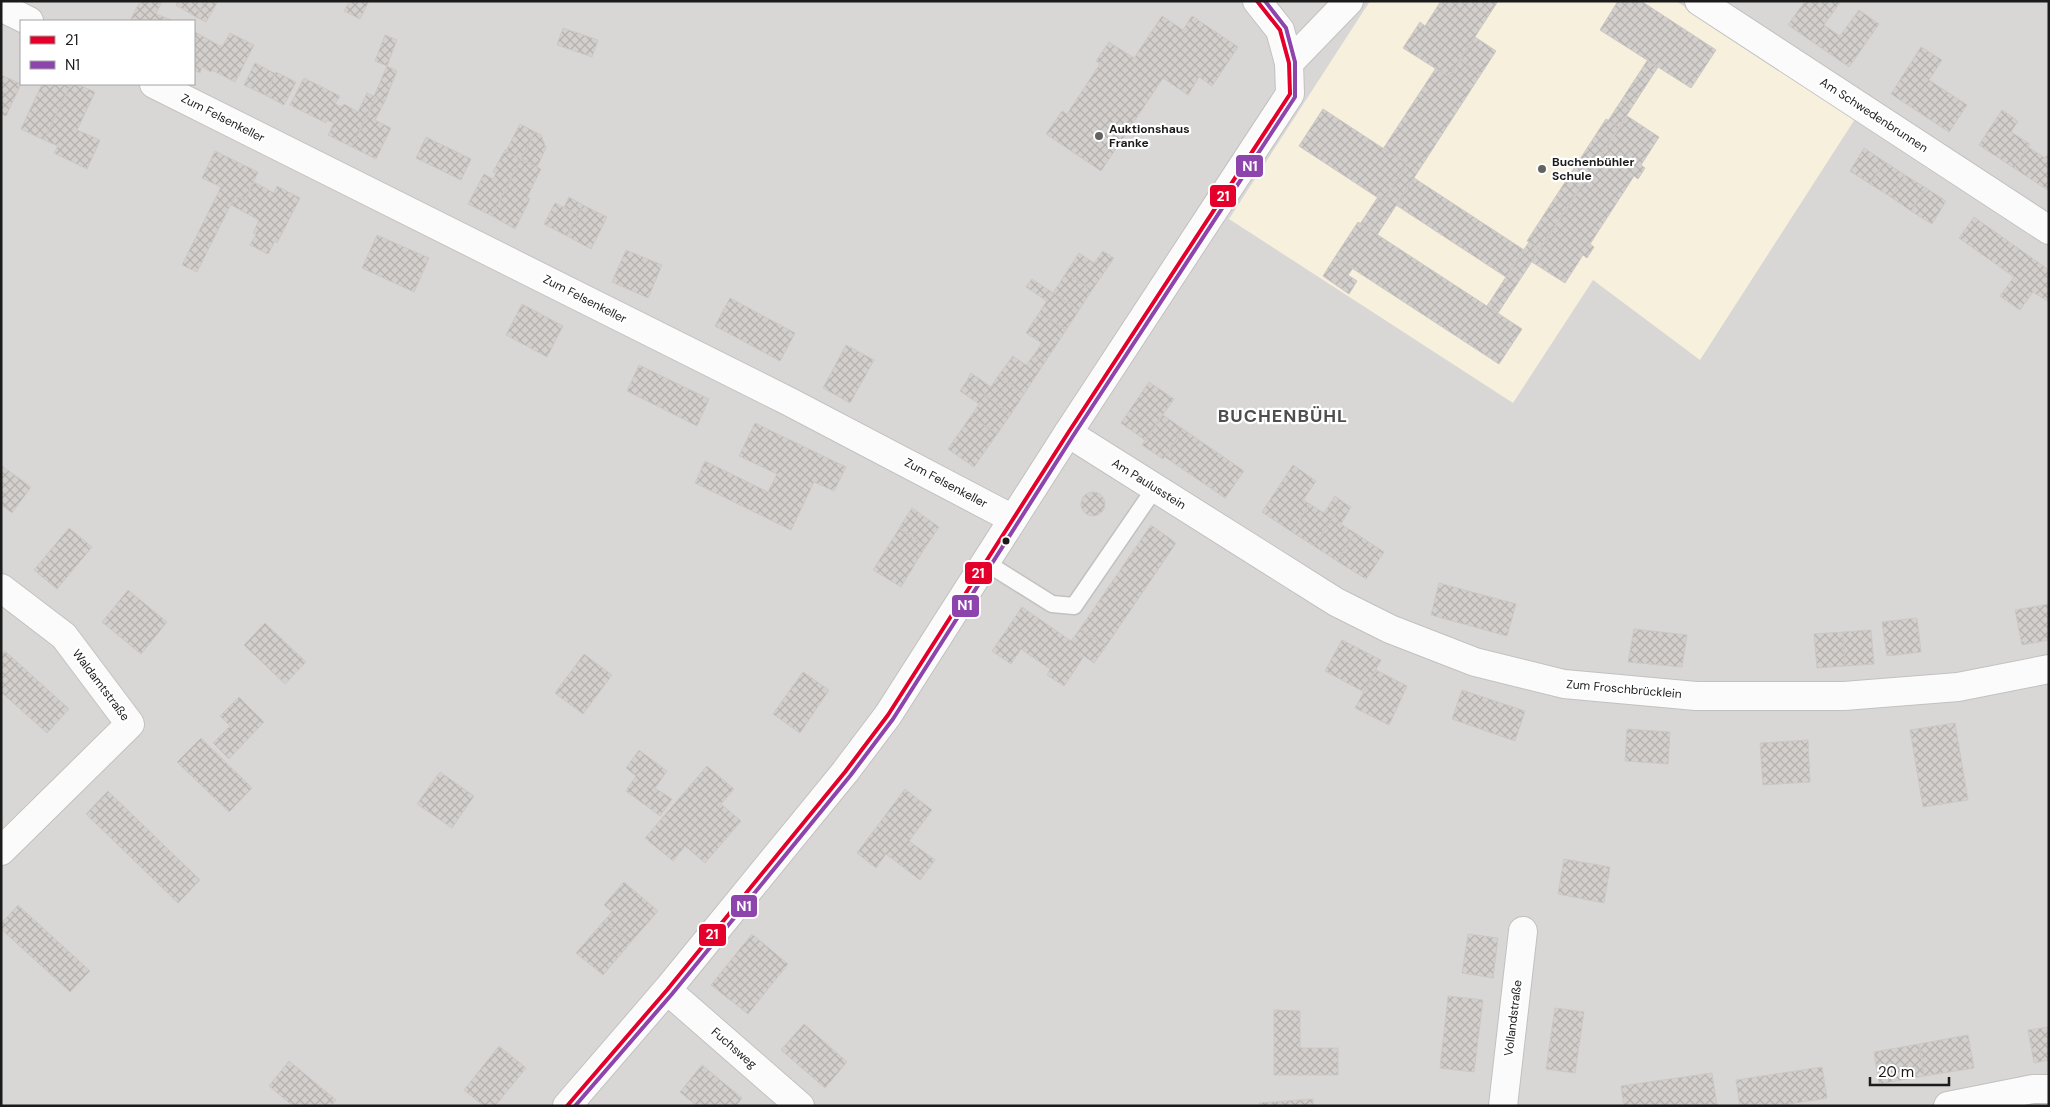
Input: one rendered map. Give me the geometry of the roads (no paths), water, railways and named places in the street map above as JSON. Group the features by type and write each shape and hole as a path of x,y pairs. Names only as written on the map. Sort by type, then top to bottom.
{"street":[{"path":"567,1106 667,990 845,772 888,715 985,562 1290,94 1289,63 1280,30 1257,1"},
{"path":"1289,63 1348,1"},
{"name":"Am Schwedenbrunnen","path":"1699,1 2049,230"},
{"path":"1,8 27,20"},
{"name":"Zum Felsenkeller","path":"156,85 788,401 1013,519"},
{"name":"Am Paulusstein","path":"1068,434 1231,536"},
{"name":"Zum Froschbrücklein","path":"1231,536 1336,602 1390,628 1475,662 1564,684 1696,696 1844,696 1958,687 2049,668"},
{"name":"Waldamtstraße","path":"1,588 64,636 130,724 1,851"},
{"name":"Vollandstraße","path":"1503,1106 1523,931"},
{"name":"Fuchsweg","path":"667,990 800,1106"},
{"path":"1948,1106 2033,1090 2049,1089"}],"lane":[{"path":"985,562 1052,604 1074,606 1155,488"}],"place":[{"name":"Auktionshaus Franke","path":"1099,136"},
{"name":"Buchenbühler Schule","path":"1542,169"}],"district":[{"name":"BUCHENBÜHL","path":"1283,416"}]}
